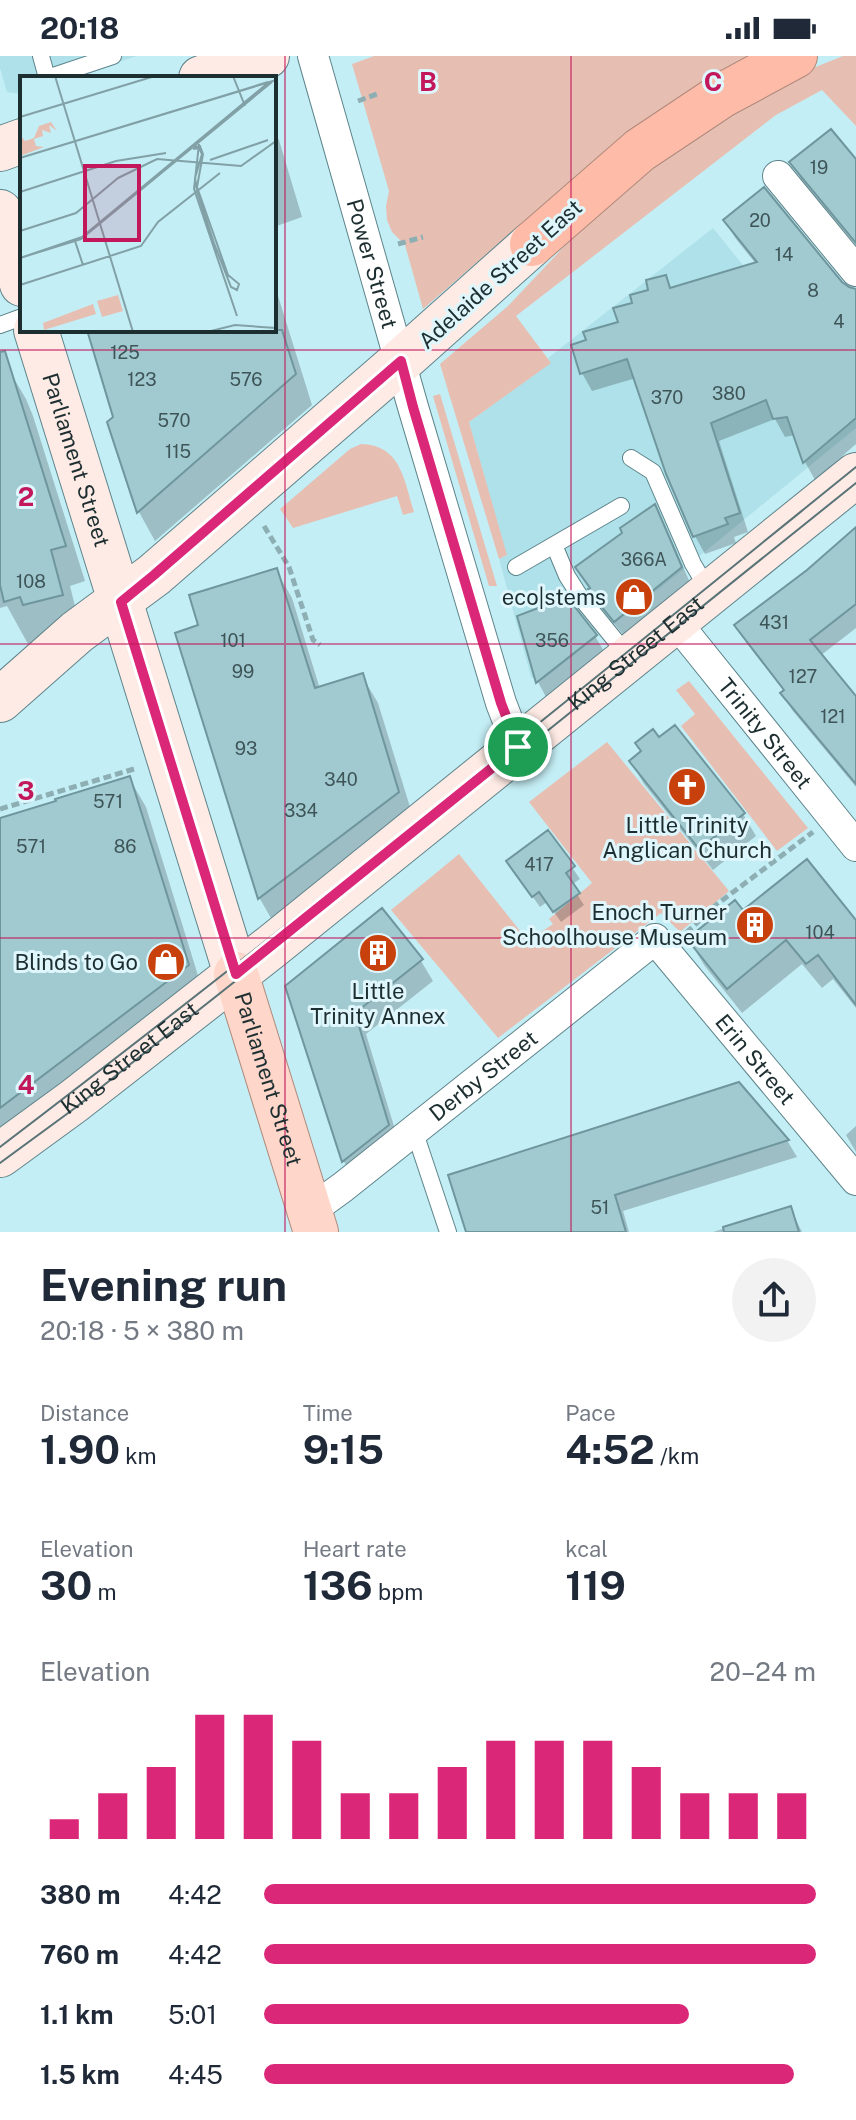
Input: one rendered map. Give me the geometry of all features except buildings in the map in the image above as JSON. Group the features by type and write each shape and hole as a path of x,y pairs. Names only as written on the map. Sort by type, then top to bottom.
{"highway":[{"name":"Adelaide Street East","path":"532,244 651,142 721,96 795,56"}],"main road":[{"path":"211,69 267,56"},
{"path":"0,149 20,142"},
{"path":"0,212 20,277"},
{"name":"Adelaide Street East","path":"0,700 77,632 154,575 532,244"},
{"name":"Parliament Street","path":"37,332 313,1221"},
{"name":"King Street East","path":"0,1155 236,974 856,475"}],"street":[{"name":"Power Street","path":"313,56 413,407 501,703 518,747"},
{"path":"778,176 856,271"},
{"name":"Trinity Street","path":"675,621 856,846"},
{"name":"Derby Street","path":"313,1221 414,1130 667,939"},
{"name":"Erin Street","path":"667,939 836,1159 856,1180"}],"lane":[{"path":"41,56 46,76"},
{"path":"53,76 113,56"},
{"path":"0,325 20,318"},
{"path":"631,458 653,472 693,564 710,593"},
{"path":"516,567 621,506"},
{"path":"554,545 567,576 581,598 629,658"},
{"path":"414,1130 448,1232"}],"path":[{"path":"358,101 380,93"},
{"path":"398,244 423,237"},
{"path":"261,522 289,567 313,640 320,645"},
{"path":"0,809 134,769"},
{"path":"667,939 815,830"}],"shaded area":[{"path":"0,56 137,56 76,76 20,76 20,94 7,92"},
{"path":"374,56 753,56 601,155 423,309 405,245 392,232 387,220 389,191 352,64"},
{"path":"843,56 856,56 856,126 822,90 776,115 516,316 551,363 469,422 507,555 499,559 440,364 508,306 577,233 626,189 755,97"},
{"path":"713,228 856,405 856,428 685,568 542,680 537,680 531,677 499,559 506,555 469,422 550,363 548,358"},
{"path":"440,394 497,586 489,586 433,396"},
{"path":"361,444 374,446 393,458 399,466 414,512 403,515 397,496 293,528 280,509 350,449"},
{"path":"689,681 808,828 777,851 681,726 695,714 676,690"},
{"path":"607,742 729,891 680,932 661,913 498,1038 391,910 459,854 528,941 553,924 549,919 592,883 529,802"}],"tram line":[{"path":"0,1147 324,895 856,467"},
{"path":"0,1163 75,1108 272,952 856,483"}],"place":[{"name":"eco|stems","path":"634,597"},
{"name":"Little Trinity Anglican Church","path":"687,787"},
{"name":"Enoch Turner Schoolhouse Museum","path":"755,925"},
{"name":"Little Trinity Annex","path":"378,953"},
{"name":"Blinds to Go","path":"166,962"}],"route":[{"path":"401,361 501,703 518,747 236,974 121,602 401,361"}]}
